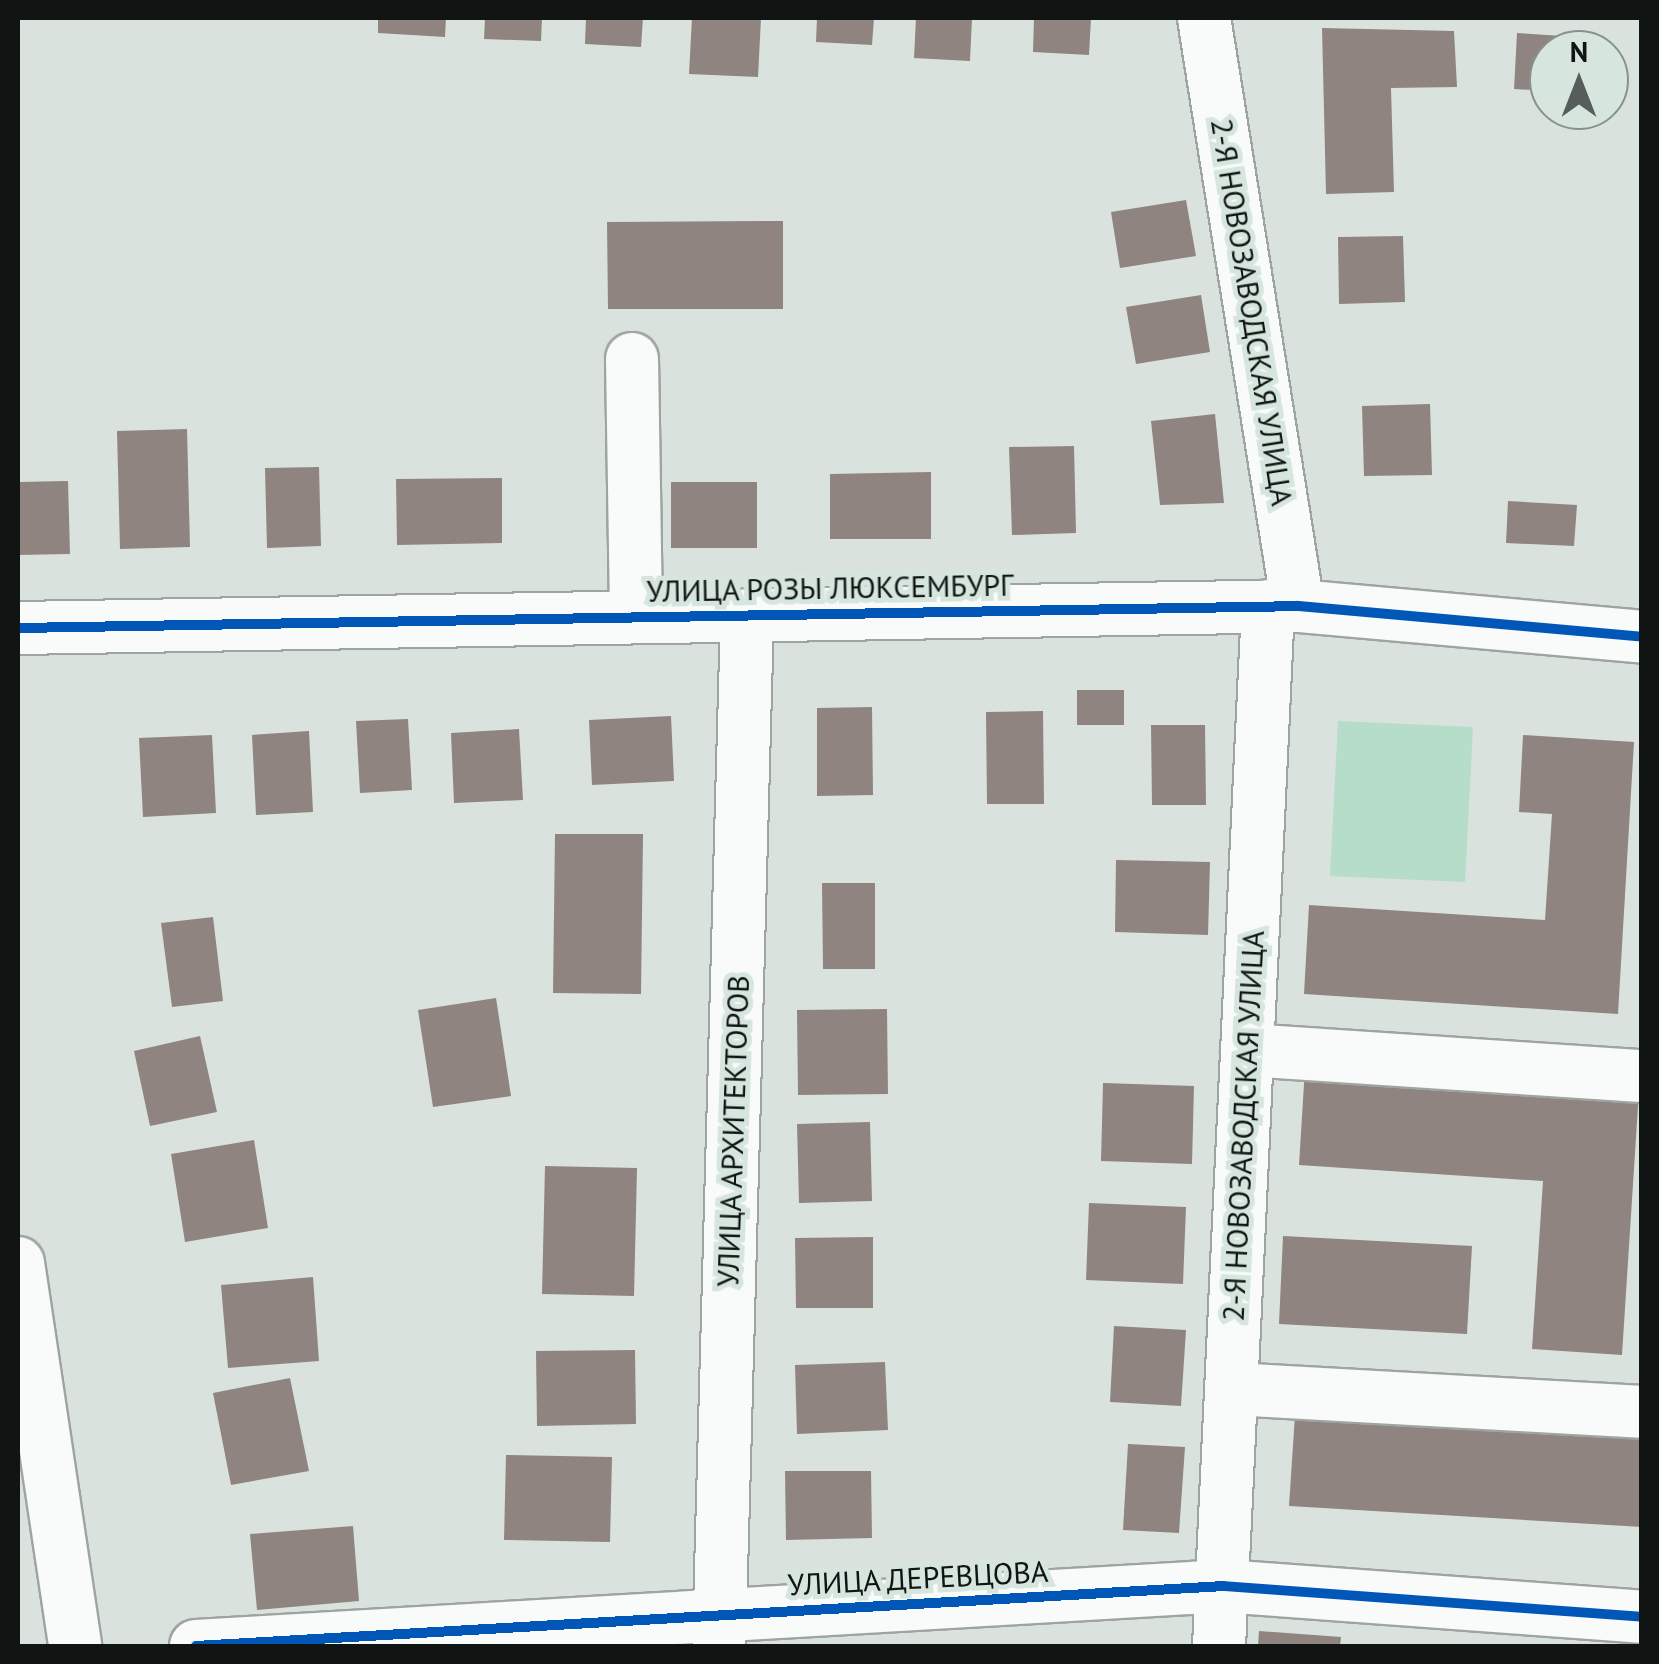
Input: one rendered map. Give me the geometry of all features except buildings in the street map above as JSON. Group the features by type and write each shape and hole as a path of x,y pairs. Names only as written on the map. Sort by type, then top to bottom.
{"street":[{"name":"2-Я НОВОЗАВОДСКАЯ УЛИЦА","path":"1204,18 1283,606 1247,1050 1219,1646"},
{"path":"632,359 636,617"},
{"name":"УЛИЦА РОЗЫ ЛЮКСЕМБУРГ","path":"18,628 1283,606 1642,637"},
{"name":"УЛИЦА АРХИТЕКТОРОВ","path":"719,1630 746,615"},
{"path":"1247,1050 1642,1076"},
{"path":"18,1263 76,1646"},
{"path":"1232,1388 1642,1412"},
{"name":"УЛИЦА ДЕРЕВЦОВА","path":"196,1646 719,1630 1223,1586 1642,1617"}],"green space":[{"path":"1338,721 1473,727 1465,882 1330,876"}],"cycle path":[{"path":"18,628 1298,606 1642,637"},
{"path":"196,1646 1223,1586 1642,1617"}]}
